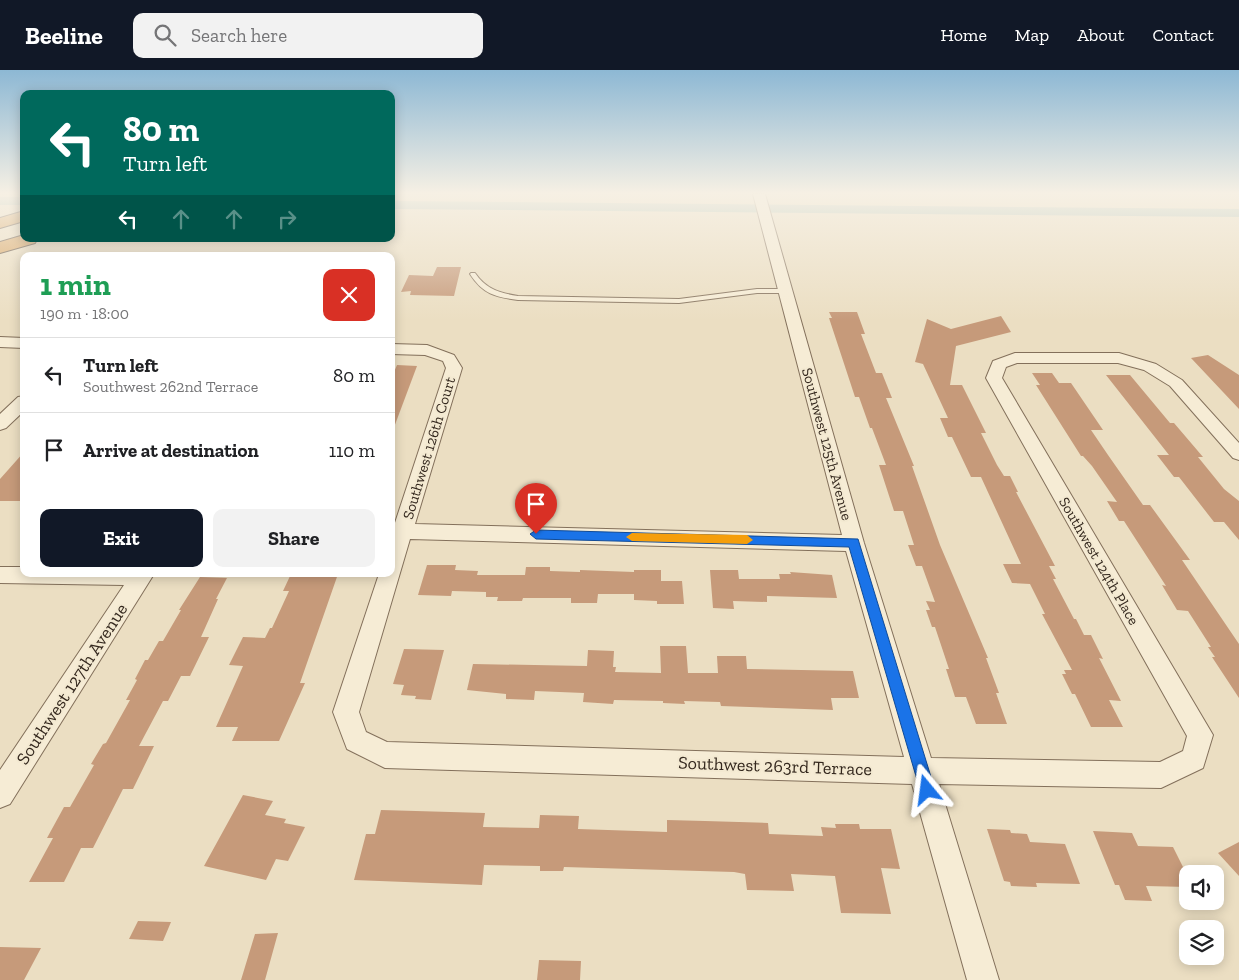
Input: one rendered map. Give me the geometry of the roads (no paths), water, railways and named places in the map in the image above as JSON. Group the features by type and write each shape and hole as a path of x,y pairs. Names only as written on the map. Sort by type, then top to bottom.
{"highway":[{"path":"0,248 20,242"}],"street":[{"name":"Southwest 125th Avenue","path":"771,236 854,543 983,980"},
{"path":"0,342 20,343"},
{"name":"Southwest 126th Court","path":"395,350 427,350 448,358 454,368 395,556"},
{"name":"Southwest 124th Place","path":"1194,759 1200,735 994,378 999,364 1015,358 1119,358 1150,367 1176,384 1239,454"},
{"path":"0,424 20,405"},
{"path":"403,531 854,543"},
{"path":"0,575 20,575"},
{"name":"Southwest 127th Avenue","path":"0,794 141,577"},
{"name":"Southwest 263rd Terrace","path":"389,577 346,712 356,740 385,755 922,771 1161,775 1194,759"}],"lane":[{"path":"473,274 480,286 498,295 518,298 679,301 757,291 786,291"}]}
